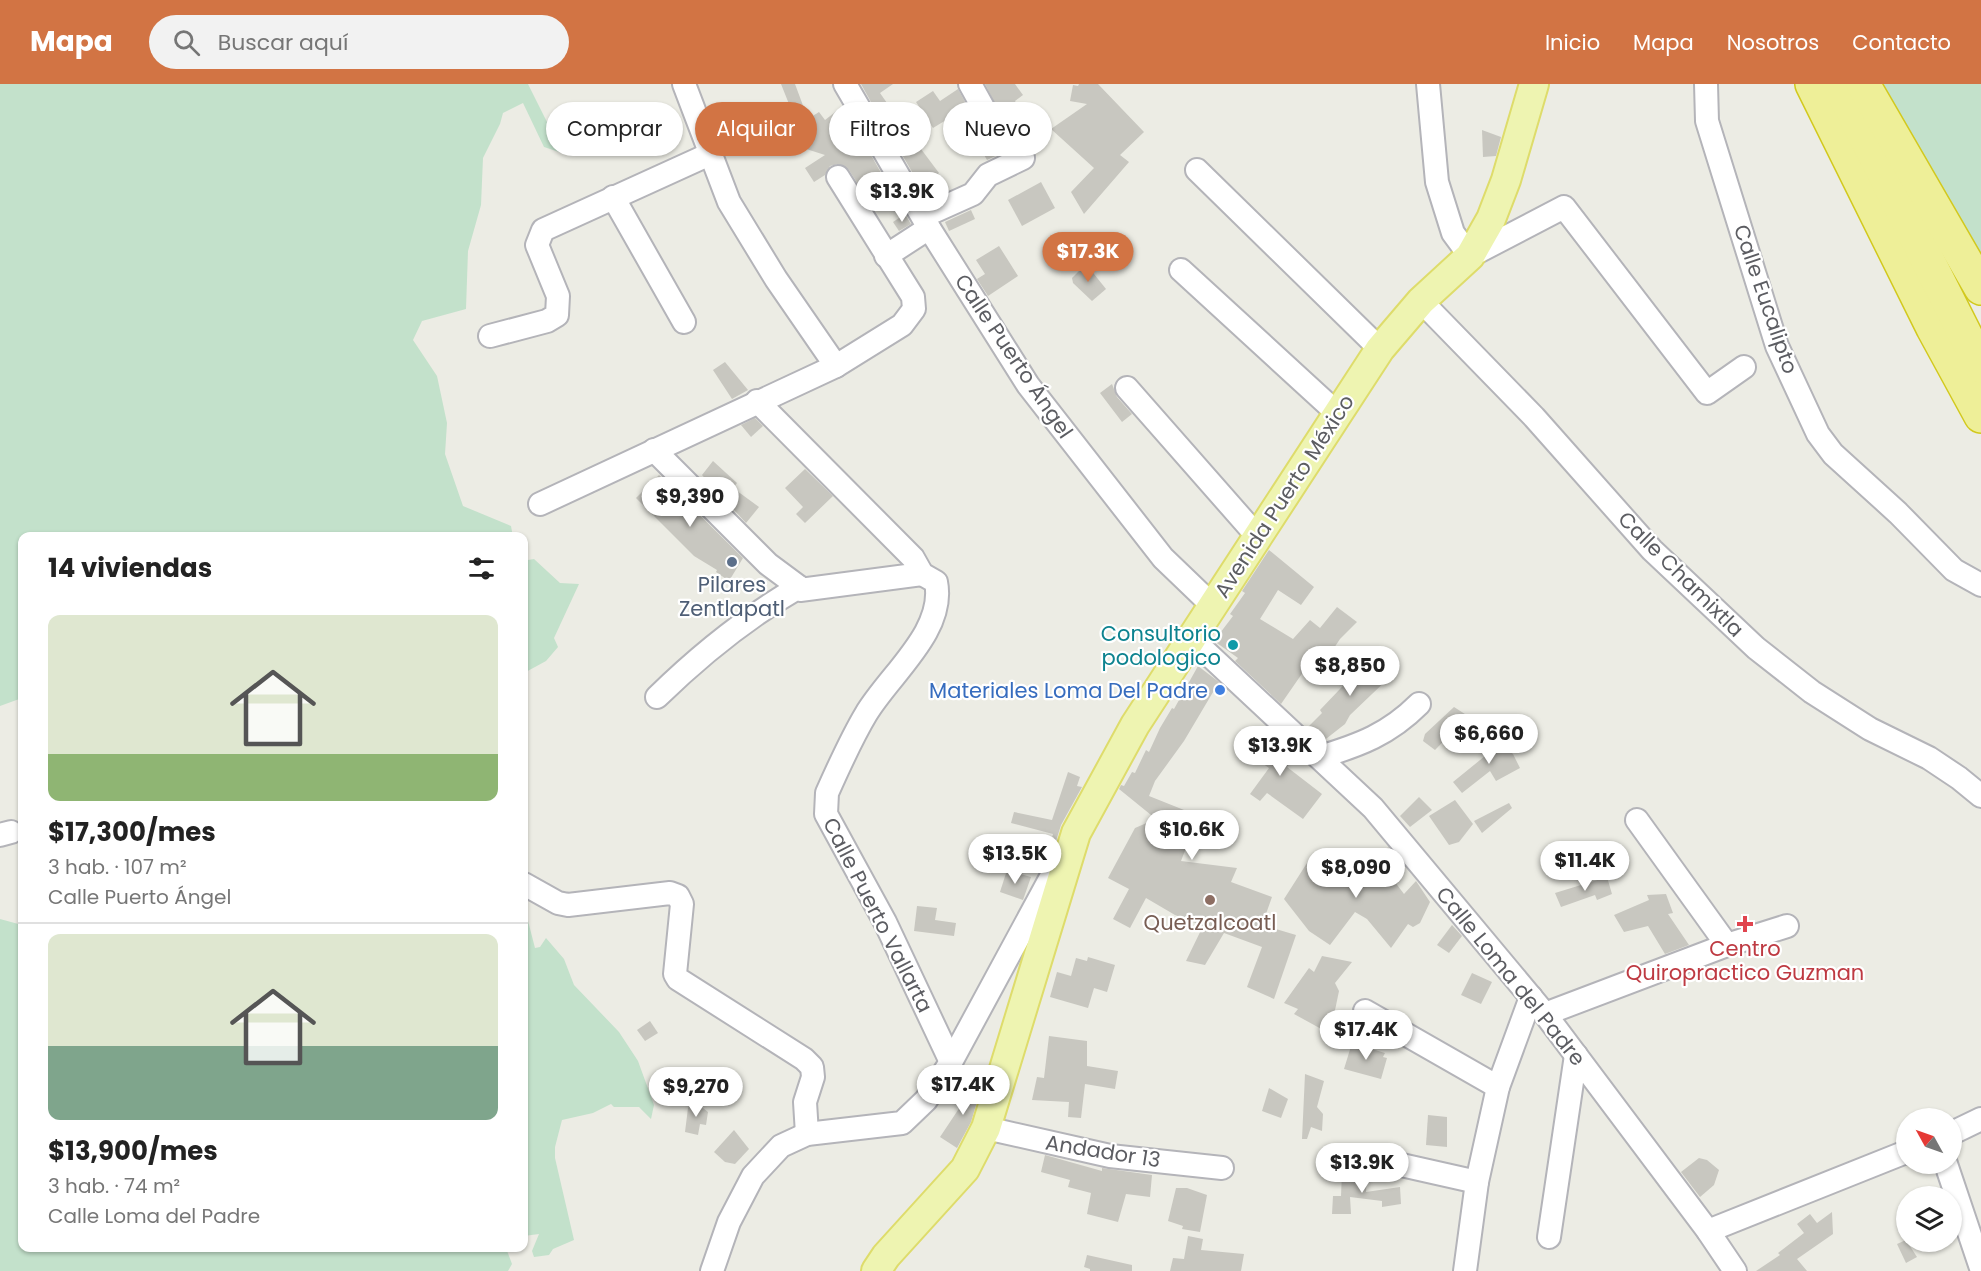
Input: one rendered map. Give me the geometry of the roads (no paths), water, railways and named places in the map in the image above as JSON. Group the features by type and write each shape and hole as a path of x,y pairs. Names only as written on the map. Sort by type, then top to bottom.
{"highway":[{"path":"1812,84 1933,328 1981,417"},
{"path":"1839,84 1981,366"},
{"path":"1863,84 1981,288"}],"main road":[{"name":"Avenida Puerto México","path":"876,1271 886,1256 965,1169 986,1128 1076,833 1135,725 1380,349 1421,301 1470,256 1491,219 1506,180 1534,84"}],"street":[{"path":"684,84 695,114"},
{"name":"Calle Puerto Ángel","path":"845,84 926,222 1028,385 1163,558 1213,606"},
{"path":"970,84 980,102"},
{"path":"1428,84 1437,182 1453,233 1470,256 1564,207 1707,393 1744,368"},
{"name":"Calle Eucalipto","path":"1706,84 1707,121 1777,346 1818,434 1833,454 1898,513 1954,570 1981,585"},
{"path":"490,336 547,321 557,315 558,296 537,245 539,234 551,225 705,156"},
{"path":"711,156 729,202 776,279 836,366"},
{"path":"885,256 926,222 973,194 988,175 1023,158"},
{"path":"1197,170 1380,349"},
{"path":"540,504 836,366 902,324 914,309 913,297 885,256 838,177"},
{"path":"613,197 684,322"},
{"path":"1181,270 1337,413"},
{"name":"Calle Chamixtla","path":"1421,301 1534,417 1652,550 1756,648 1812,692 1870,729 1929,758 1981,796"},
{"path":"1126,388 1258,537"},
{"name":"Calle Puerto Vallarta","path":"757,401 913,558 922,574 936,582 938,593 934,615 917,644 867,712 826,793 825,807 832,826 885,922 951,1062"},
{"path":"654,450 768,564 800,590 922,574"},
{"path":"657,697 687,668 737,628 766,606 799,587"},
{"name":"Calle Loma del Padre","path":"1192,639 1373,808 1538,1006 1708,1231 1735,1271"},
{"path":"1320,757 1383,734 1403,720 1419,704"},
{"path":"1637,820 1727,945"},
{"path":"712,1271 729,1222 753,1176 782,1146 807,1134 902,1123 926,1100 951,1062 1076,833"},
{"path":"528,886 558,903 568,904 670,893 678,896 682,904 675,974 678,980 804,1059 812,1067 813,1077 805,1102 807,1134"},
{"path":"1465,1271 1477,1182 1498,1087 1538,1006 1787,926"},
{"path":"1365,1011 1498,1087"},
{"path":"1549,1237 1576,1055"},
{"path":"1962,1128 1981,1119"},
{"name":"Andador 13","path":"986,1128 1110,1156 1222,1168"},
{"path":"1708,1231 1896,1156"},
{"path":"1397,1164 1477,1182"},
{"path":"1949,1174 1981,1268"}],"place":[{"name":"Pilares Zentlapatl","path":"732,562"},
{"name":"Consultorio podologico","path":"1233,645"},
{"name":"Materiales Loma Del Padre","path":"1220,690"},
{"name":"Quetzalcoatl","path":"1210,900"},
{"name":"Centro Quiropractico Guzman","path":"1745,924"}]}
